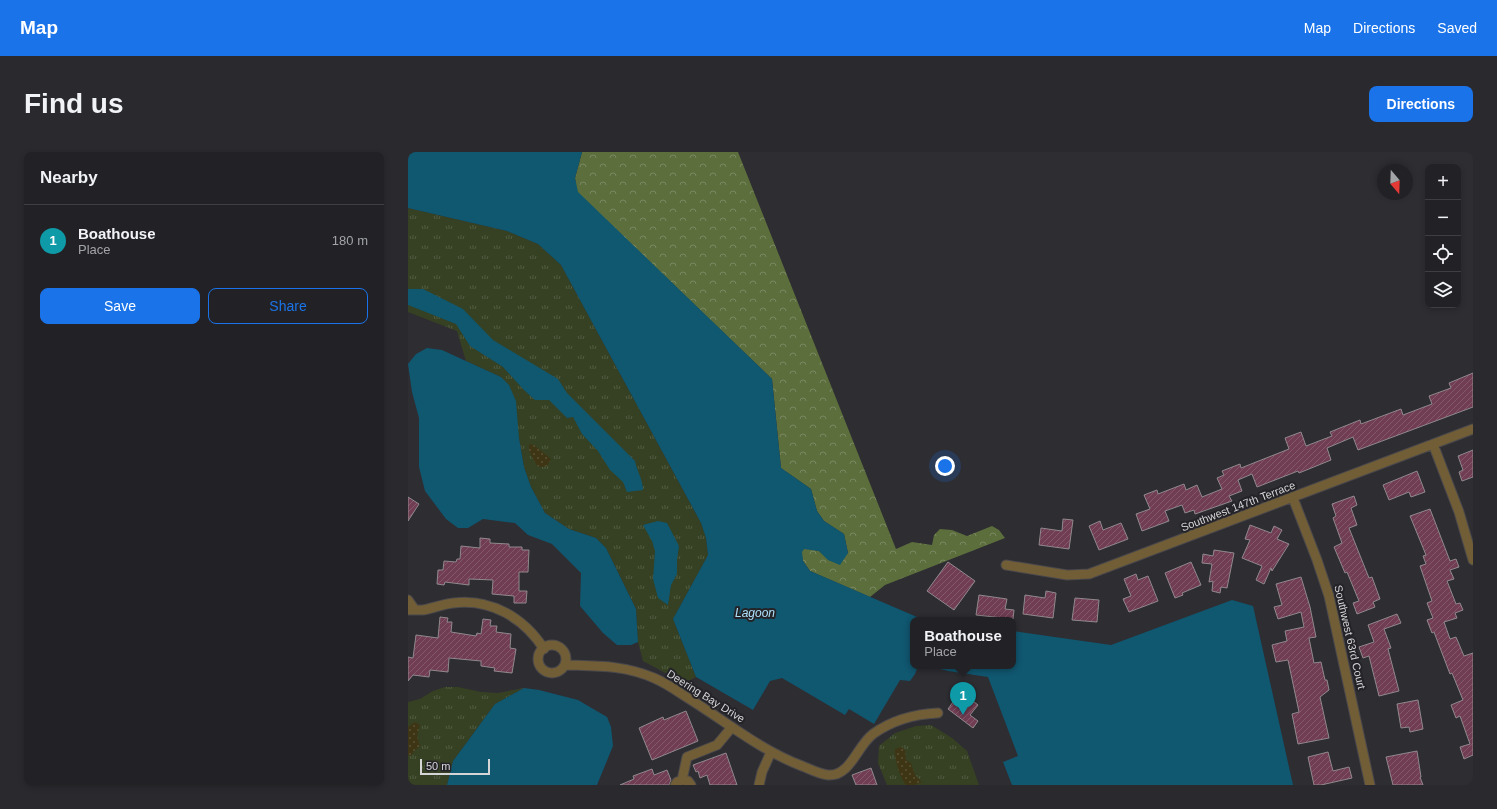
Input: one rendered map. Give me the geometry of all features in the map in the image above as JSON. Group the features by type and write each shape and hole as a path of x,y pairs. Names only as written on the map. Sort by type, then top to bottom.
{"street":[{"name":"Southwest 147th Terrace","path":"1006,565 1067,575 1089,574 1473,429"},
{"path":"1433,444 1464,526 1473,560"},
{"name":"Southwest 63rd Court","path":"1293,498 1321,569 1329,596 1370,785"},
{"path":"408,600 412,610 423,610 465,602 487,605 509,614 522,623 544,648 554,645 562,649 566,656 565,665"},
{"name":"Deering Bay Drive","path":"544,648 539,654 538,659 539,664 545,671 554,673 559,671 565,665 614,667 648,675 664,682 771,752 823,773 837,774 844,771 860,748 873,734 891,724 913,716 938,713"},
{"path":"691,785 688,781 679,782 687,757 709,750 717,745 732,727"},
{"path":"759,785 762,772 771,752"}],"green space":[{"path":"582,152 738,152 896,549 912,542 932,545 934,535 940,529 952,530 967,536 992,526 999,530 1005,538 885,585 870,597 810,571 803,561 801,552 804,548 819,551 829,560 848,553 844,534 824,521 817,511 811,489 781,468 772,379 577,192 575,178"},
{"path":"408,208 507,231 538,244 561,265 701,523 706,538 708,555 673,619 696,677 684,683 643,661 638,642 636,609 606,548 596,538 569,529 545,513 531,487 524,467 519,438 501,377 466,361 457,331 408,312"},
{"path":"445,687 458,687 481,692 498,693 524,688 495,704 453,761 447,785 408,785 408,702 420,699 433,691"},
{"path":"931,725 952,738 967,751 979,785 887,785 878,763 879,746 895,733 916,726"}],"sand":[{"path":"529,444 534,445 551,459 547,466 537,466 529,451"},
{"path":"415,722 420,725 417,736 420,746 411,756 408,755 408,727"},
{"path":"902,747 905,750 906,760 911,763 915,775 922,782 915,785 906,785 904,782 895,757 895,749"}],"water":[{"name":"Lagoon","path":"408,152 582,152 575,178 578,192 772,379 781,468 811,489 817,511 824,521 844,534 848,553 840,565 828,560 819,551 804,549 802,552 803,561 810,571 917,617 910,617 910,669 917,669 915,674 910,681 900,680 874,724 849,709 845,715 782,678 770,681 753,710 696,677 673,619 708,555 706,538 701,523 561,265 538,244 507,231 408,208"},
{"path":"408,289 423,289 463,309 493,340 558,379 567,393 635,461 643,490 627,492 623,482 610,470 598,451 582,434 573,417 567,418 549,400 535,400 503,367 470,346 456,324 408,305"},
{"path":"427,348 442,350 501,377 509,385 516,401 519,438 524,467 531,487 545,513 569,529 596,538 606,548 636,609 638,642 631,645 617,645 603,633 580,606 581,573 552,544 528,535 515,523 483,519 468,528 458,528 446,519 425,491 419,467 419,418 412,392 408,364 416,354"},
{"path":"658,521 667,523 679,546 677,574 671,585 668,605 658,598 653,579 655,551 652,541 643,525"},
{"path":"1232,600 1253,606 1293,785 1012,785 1003,762 1018,756 988,677 940,669 1016,669 1016,631 1111,645"},
{"path":"524,688 539,690 578,700 607,717 611,727 613,746 597,785 447,785 453,761 495,704"}],"building":[{"path":"1473,373 1473,407 1358,450 1353,437 1327,448 1331,460 1299,473 1298,471 1257,487 1252,474 1238,480 1242,491 1229,496 1232,501 1195,514 1194,510 1185,513 1182,505 1165,511 1169,521 1142,531 1136,514 1150,509 1144,495 1157,490 1158,494 1184,484 1186,490 1197,485 1202,497 1222,489 1217,478 1224,475 1222,471 1240,464 1241,468 1289,449 1285,438 1301,432 1306,446 1332,436 1330,432 1360,420 1361,424 1401,409 1403,415 1432,404 1429,396 1451,388 1449,383"},
{"path":"1473,450 1473,477 1462,481 1459,472 1463,470 1458,456"},
{"path":"1417,471 1425,492 1411,497 1409,492 1389,500 1383,485"},
{"path":"1354,496 1357,505 1351,508 1357,525 1349,528 1369,578 1372,577 1380,599 1373,602 1375,607 1357,614 1353,603 1359,601 1347,572 1345,573 1334,547 1342,543 1333,518 1336,516 1332,504"},
{"path":"408,497 419,504 408,521"},
{"path":"1430,509 1450,561 1456,559 1459,567 1450,570 1454,579 1447,581 1456,604 1460,603 1463,610 1455,613 1457,618 1444,622 1450,639 1456,637 1464,656 1473,653 1473,755 1464,759 1460,747 1470,744 1460,716 1456,718 1451,705 1463,700 1452,673 1450,674 1434,632 1432,633 1427,620 1433,618 1427,603 1432,601 1420,566 1426,564 1423,556 1426,555 1410,516"},
{"path":"1063,519 1073,520 1069,549 1039,545 1041,528 1062,531"},
{"path":"1100,521 1103,530 1121,523 1128,539 1099,550 1089,526"},
{"path":"1250,525 1271,533 1274,526 1282,530 1277,539 1289,544 1272,571 1271,568 1264,584 1256,580 1262,566 1242,558 1250,540 1245,539"},
{"path":"480,538 490,539 490,543 509,544 509,547 522,547 522,550 529,550 528,572 519,572 519,591 527,591 526,603 514,603 514,596 492,594 493,580 469,579 469,585 445,582 444,585 437,584 438,570 443,570 444,561 456,562 457,559 460,559 461,546 480,548"},
{"path":"1214,550 1234,553 1227,588 1221,587 1220,593 1212,591 1213,581 1209,582 1212,564 1202,563 1203,554 1213,556"},
{"path":"948,562 975,581 954,610 927,591"},
{"path":"1191,562 1201,585 1182,593 1183,595 1175,598 1165,573"},
{"path":"1136,574 1138,580 1148,576 1158,601 1129,612 1123,599 1131,596 1124,579"},
{"path":"1301,577 1310,607 1316,637 1309,638 1314,663 1321,662 1329,690 1320,697 1329,738 1298,744 1292,714 1299,712 1288,660 1276,662 1272,645 1287,641 1285,631 1304,627 1301,612 1278,619 1274,607 1282,605 1276,584"},
{"path":"1046,591 1056,593 1053,618 1023,614 1025,595 1045,598"},
{"path":"979,595 1007,599 1005,609 1014,610 1013,617 976,615"},
{"path":"1075,598 1099,600 1097,622 1072,620"},
{"path":"1397,614 1401,623 1384,629 1391,648 1388,649 1399,691 1379,696 1369,656 1363,658 1359,647 1374,642 1368,625"},
{"path":"440,617 448,618 447,622 452,622 451,632 476,636 477,633 481,634 483,619 491,620 490,626 497,626 496,632 511,634 510,648 516,649 512,673 494,671 495,668 481,666 481,661 449,658 448,672 430,670 429,677 413,675 408,681 408,657 413,658 416,635 438,638"},
{"path":"969,698 978,705 970,715 978,721 973,728 948,709 953,702 961,708"},
{"path":"1418,700 1423,729 1410,732 1409,727 1401,728 1397,704"},
{"path":"686,711 698,741 652,760 639,728 663,717 664,720"},
{"path":"1417,751 1420,777 1423,785 1393,785 1386,757"},
{"path":"1328,752 1333,771 1349,767 1352,778 1321,785 1314,785 1308,757"},
{"path":"726,753 737,785 710,785 707,775 700,778 698,771 696,772 693,765"},
{"path":"871,768 877,785 856,785 852,775"},
{"path":"652,769 654,775 667,770 671,780 669,785 620,785 634,779 633,776"}],"place":[{"name":"Boathouse","path":"963,715"}]}
